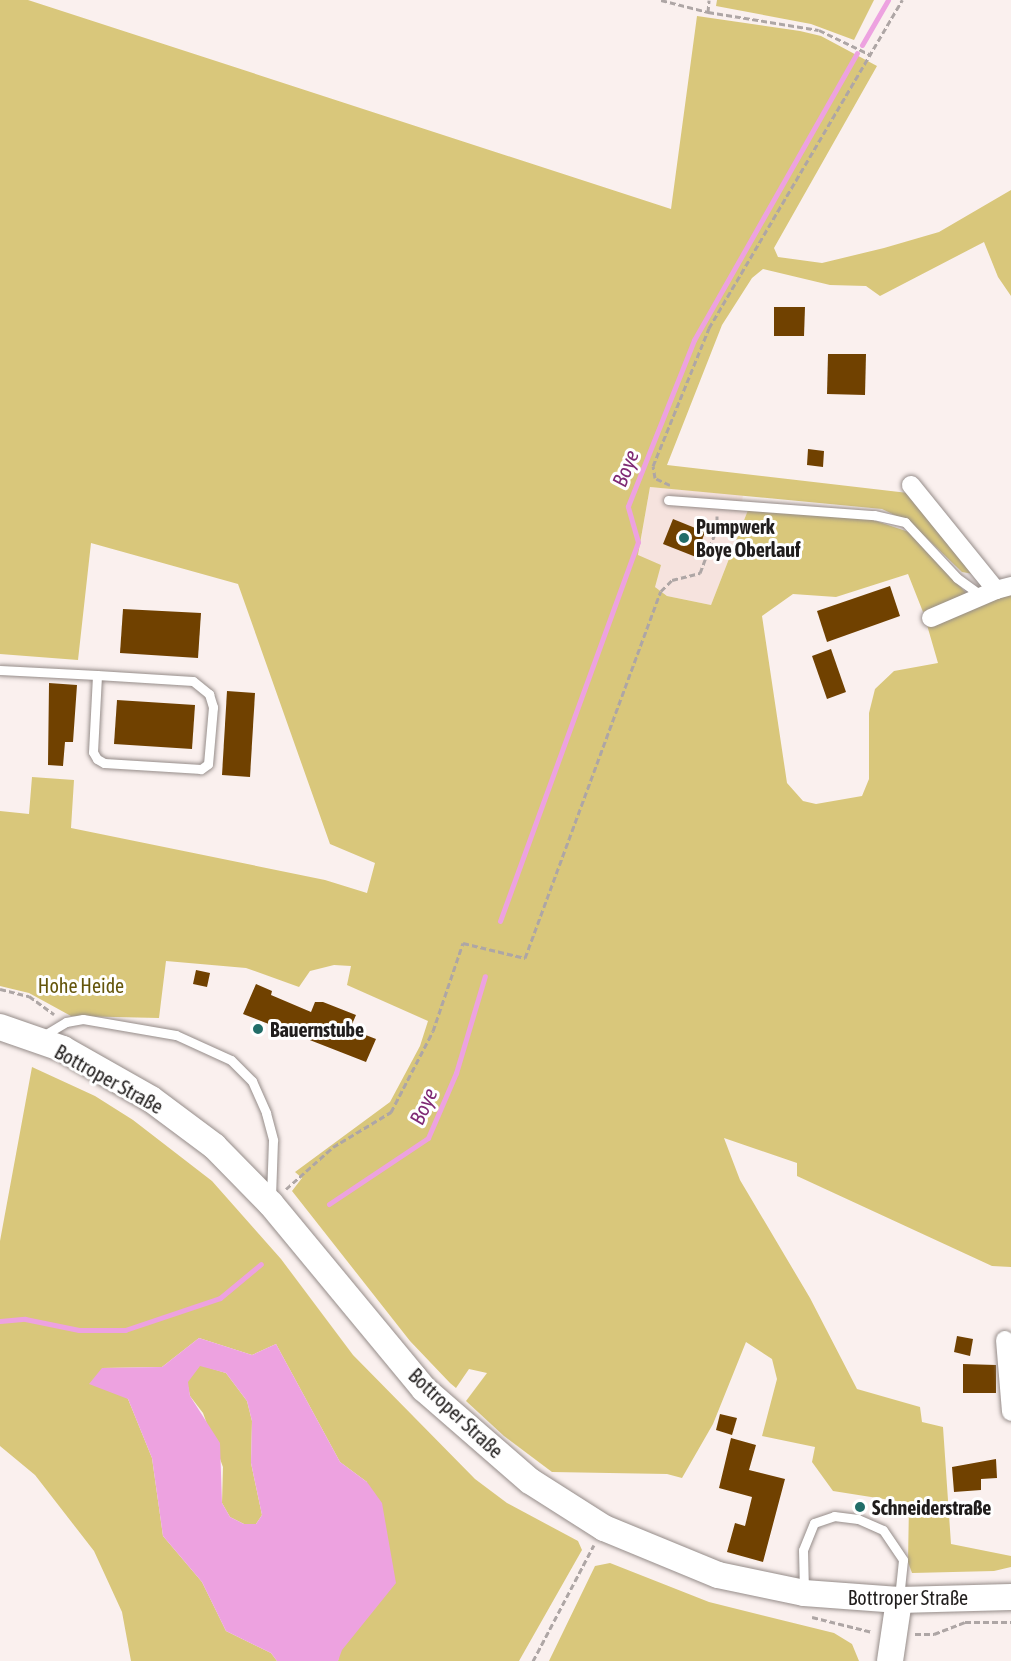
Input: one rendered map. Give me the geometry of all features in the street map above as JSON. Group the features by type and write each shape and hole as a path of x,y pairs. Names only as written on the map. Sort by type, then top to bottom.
{"main road":[{"name":"Bottroper Straße","path":"0,1027 63,1050 151,1099 281,1195 424,1389 594,1538 718,1575 804,1593 899,1600 1011,1597"},
{"path":"890,1661 899,1600"}],"street":[{"path":"911,485 996,591 931,618"},
{"path":"1005,1340 1011,1412"}],"lane":[{"path":"668,500 874,514 905,522 957,578 996,591"},
{"path":"0,670 97,675 193,681 203,686 213,707 208,764 201,769 104,762 97,759 93,752 97,675"},
{"path":"36,1040 66,1022 83,1018 176,1035 231,1060 252,1081 266,1113 273,1140 271,1176 281,1195"},
{"path":"804,1593 803,1550 814,1523 834,1516 858,1519 883,1530 903,1560 899,1600"}],"path":[{"path":"661,0 708,12 819,30 871,55"},
{"path":"708,12 710,0"},
{"path":"675,485 655,478 653,466 709,328 902,0"},
{"path":"271,1176 281,1195 333,1147 391,1112 433,1030 463,943 525,958 661,591 672,580 700,573 717,528 717,504"},
{"path":"0,989 29,996 66,1022"},
{"path":"533,1661 594,1538"}],"shaded area":[{"path":"650,487 743,495 741,509 748,510 711,605 667,596 655,587 638,556"},
{"path":"199,1338 252,1355 276,1344 340,1462 367,1482 382,1503 396,1583 342,1650 338,1661 277,1661 271,1653 226,1631 202,1582 163,1536 152,1458 128,1399 89,1384 102,1368 162,1367","holes":["200,1366 226,1373 247,1401 252,1421 251,1463 262,1515 256,1524 244,1524 230,1517 222,1503 220,1443 190,1396 188,1382"]}],"green space":[{"name":"Hohe Heide","path":"0,0 28,0 671,209 697,16 800,31 821,36 877,66 774,248 778,257 822,263 884,248 939,232 1011,190 1011,296 998,277 984,242 880,296 866,286 830,285 763,269 752,278 722,325 667,465 908,493 973,574 962,572 911,523 882,509 650,487 638,555 661,565 655,587 667,596 711,605 748,510 870,519 909,532 968,595 923,612 908,574 836,597 793,594 762,616 787,783 803,801 816,804 862,796 869,779 869,713 875,689 894,671 938,663 927,625 1011,594 1011,1267 992,1266 797,1176 797,1163 724,1138 740,1180 810,1298 857,1389 920,1407 922,1422 943,1427 951,1544 1011,1556 1011,1567 994,1571 912,1573 908,1562 909,1503 833,1491 812,1462 815,1447 762,1436 777,1379 772,1359 746,1342 713,1424 682,1478 667,1474 552,1472 504,1436 466,1401 487,1373 469,1369 456,1388 450,1383 410,1341 292,1191 302,1178 295,1172 390,1102 420,1046 428,1021 347,985 351,966 334,965 310,971 299,987 246,968 166,961 159,1018 71,1016 29,993 0,986 0,811 29,814 32,777 74,780 71,828 325,880 367,893 375,863 330,844 238,584 91,543 78,660 0,654"},
{"path":"717,0 874,0 854,40 811,24 716,6"},
{"path":"32,1067 95,1096 133,1120 212,1181 281,1259 353,1355 475,1479 507,1503 578,1541 582,1550 519,1661 338,1661 367,1482 340,1462 276,1344 252,1355 199,1338 162,1367 102,1368 128,1399 152,1458 163,1536 202,1582 226,1631 271,1653 277,1661 131,1661 122,1612 94,1551 35,1475 0,1446 0,1241"},
{"path":"200,1365 226,1373 247,1401 252,1421 251,1463 262,1515 256,1524 244,1524 230,1517 222,1503 223,1467 203,1413 190,1396 187,1382"},
{"path":"610,1563 709,1602 834,1633 852,1644 859,1661 549,1661 595,1566"}],"building":[{"path":"774,307 805,307 804,336 774,336"},
{"path":"828,354 866,354 865,395 827,394"},
{"path":"808,449 824,451 823,467 807,465"},
{"name":"Pumpwerk Boye Oberlauf","path":"673,519 705,532 696,557 663,544"},
{"path":"890,586 900,616 827,642 817,611"},
{"path":"123,609 201,613 198,658 120,653"},
{"path":"831,649 846,692 827,699 812,656"},
{"path":"49,683 77,685 73,742 65,742 63,766 48,765"},
{"path":"227,691 255,693 250,777 222,775"},
{"path":"117,700 195,705 192,749 114,744"},
{"path":"196,970 210,973 207,987 193,984"},
{"path":"256,984 272,991 271,995 311,1012 315,1002 323,1002 356,1015 350,1029 376,1039 366,1062 243,1014"},
{"path":"957,1336 973,1339 970,1356 954,1352"},
{"path":"963,1364 996,1365 996,1393 963,1393"},
{"path":"720,1414 737,1418 732,1435 716,1430"},
{"path":"731,1438 756,1445 749,1470 785,1479 763,1562 727,1552 735,1523 745,1526 752,1497 719,1488"},
{"path":"996,1459 997,1478 981,1479 981,1490 954,1492 952,1467"}],"waterway":[{"name":"Boye","path":"862,45 888,0"},
{"name":"Boye","path":"500,921 638,542 628,506 694,340 857,53"},
{"name":"Boye","path":"329,1204 428,1138 456,1073 485,976"},
{"name":"Boye","path":"0,1321 25,1319 79,1330 125,1330 220,1298 261,1264"}],"place":[{"name":"Pumpwerk Boye Oberlauf","path":"684,538"},
{"name":"Bauernstube","path":"258,1029"},
{"name":"Schneiderstraße","path":"860,1507"}]}
